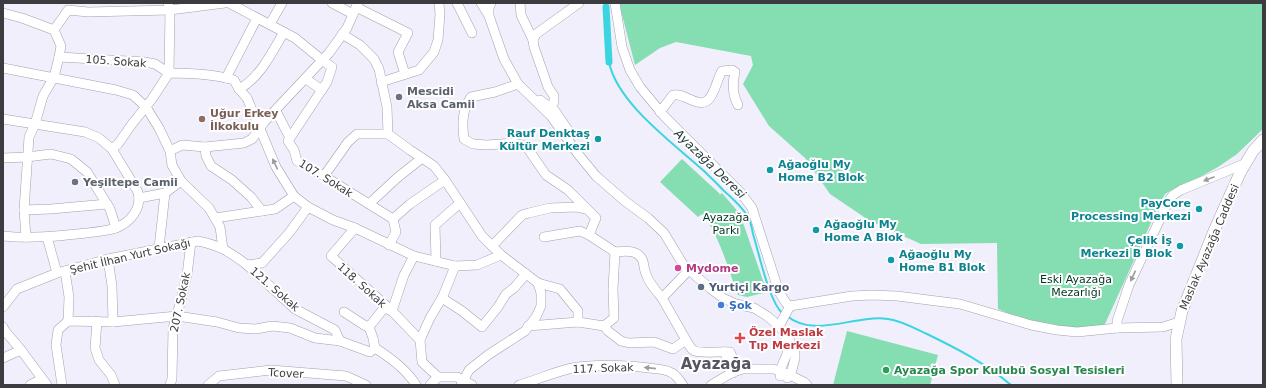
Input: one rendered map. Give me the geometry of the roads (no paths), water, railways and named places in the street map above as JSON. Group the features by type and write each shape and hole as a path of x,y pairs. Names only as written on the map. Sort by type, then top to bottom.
{"main road":[{"name":"Maslak Ayazağa Caddesi","path":"1177,362 1180,354 1182,320 1187,296 1215,228 1244,164 1263,140"},
{"name":"Maslak Ayazağa Caddesi","path":"1177,385 1176,338 1182,320 1242,183 1253,162 1263,148"}],"street":[{"path":"54,30 68,10 89,7 169,6 225,3"},
{"path":"229,3 295,38 332,67 322,90 290,138"},
{"path":"270,24 282,3"},
{"path":"332,3 356,8 408,33 398,52 405,74"},
{"path":"381,82 419,70 434,52 438,40 440,14 439,3"},
{"path":"457,3 472,33"},
{"path":"481,3 489,16 504,59 518,84 534,100 549,109"},
{"path":"489,16 489,8 491,3"},
{"path":"520,3 521,15 533,40 548,87 546,97 549,109 555,122 596,176 660,229 667,237 684,266 723,298 730,302 759,311 778,326 789,339 795,353 794,364 784,375"},
{"path":"533,40 536,34 580,3"},
{"path":"615,3 622,47 630,70 640,88 660,112 741,194 752,208 779,292 786,303 790,306 798,306 852,296 897,296 960,304 1031,325 1077,332 1117,328 1168,326 1182,320"},
{"path":"112,149 118,144 169,74 169,6"},
{"path":"170,151 182,145 205,147 244,143 252,139 265,121 315,69 342,34 356,8"},
{"path":"3,13 22,18 54,30 61,46 54,77 43,96 35,124 29,137 24,210 26,237"},
{"path":"226,78 257,18"},
{"path":"239,89 248,84 267,61 284,32"},
{"path":"342,34 360,45 374,59 379,69 387,107 388,134"},
{"name":"105. Sokak","path":"59,57 145,62 155,64 169,74"},
{"path":"3,68 54,77 133,95 146,107 159,128 170,151 172,165 181,181 209,208 215,218 220,227 223,249"},
{"path":"315,69 328,79"},
{"path":"660,112 673,95 677,94 694,102 703,103 708,101 722,71 728,70 735,72 732,85 734,97 738,105"},
{"path":"169,74 181,73 234,80 239,89 247,98 276,167 294,196 308,207 333,220 355,228 414,256 455,266 477,265 501,255"},
{"path":"306,79 322,90"},
{"path":"518,84 495,92 471,97 466,104 462,123 464,139 473,144 513,144 526,146 546,175 568,190 596,218 589,235"},
{"name":"107. Sokak","path":"276,111 290,138 288,141 294,150 297,161 393,219"},
{"path":"3,119 85,132 99,138 112,149 138,192 139,198 135,213 129,221 116,228 103,231 47,237 3,236"},
{"path":"324,176 348,142 357,134 388,134 434,166 482,236 501,255 538,283 560,289 578,311 578,322"},
{"path":"205,147 206,156 211,166 232,180 251,197 262,211"},
{"path":"3,158 51,154 71,159 87,172 110,209 116,228"},
{"path":"368,204 422,158"},
{"path":"1117,328 1117,320 1129,285 1169,200 1173,195 1181,190 1244,164"},
{"path":"389,245 396,232 393,219 410,204 445,180"},
{"path":"139,198 165,193 181,181"},
{"path":"159,248 165,193"},
{"path":"215,218 275,209 294,196"},
{"path":"436,261 435,225 460,203"},
{"path":"24,210 107,204"},
{"path":"247,265 262,263 289,233 308,207"},
{"path":"492,246 522,216 529,212 550,208 577,207 587,209"},
{"name":"118. Sokak","path":"355,228 331,256 392,311 420,340"},
{"path":"544,237 580,231 589,235 615,252 630,250 637,254 642,260 646,274 655,290 662,298 692,350 697,352 725,352 728,366 734,374"},
{"path":"47,237 69,296 68,321"},
{"name":"Şehit İlhan Yurt Sokağı","path":"3,307 17,289 61,272 108,259 198,240 212,243 232,254 247,265"},
{"name":"207. Sokak","path":"170,385 172,379 173,328 187,275 191,242"},
{"path":"604,326 614,318 613,288 615,252"},
{"path":"368,327 384,308 392,311 404,275 414,256"},
{"path":"108,259 112,286 113,322"},
{"name":"121. Sokak","path":"247,265 295,309 334,330 340,341"},
{"path":"455,266 442,298 430,318 420,340 422,362 438,377 457,377 462,382 472,385"},
{"path":"662,298 689,270"},
{"path":"442,298 462,311 482,327 506,294 514,288 526,274"},
{"path":"462,382 469,370 488,355 525,331 536,317 541,306 541,293 538,283"},
{"path":"742,306 761,317 771,325 786,343 788,351 784,375"},
{"path":"778,326 790,306"},
{"path":"344,312 364,326 368,327 373,338 375,348 397,363 410,376 416,385"},
{"path":"62,385 56,345 58,330 68,321 113,322 177,316 217,322 239,328 256,329 272,326 290,328 315,338 340,341 370,352 375,348"},
{"path":"97,321 94,348 98,360 111,375 115,385"},
{"path":"528,326 578,322 604,326 621,342 654,342 673,349 686,340"},
{"path":"3,326 5,331 22,350 45,382 30,385"},
{"path":"1142,328 1164,332 1176,338"},
{"path":"3,358 22,350"},
{"name":"117. Sokak","path":"519,385 571,368 613,366 647,368 670,372 675,374 683,385"},
{"name":"Tcover","path":"208,385 219,376 271,370 346,376 366,385"},
{"path":"710,385 734,374 752,372 784,375 804,382 807,385"},
{"path":"718,385 734,374"},
{"path":"784,375 801,385"},
{"path":"430,385 438,377"}],"waterway":[{"name":"Ayazağa Deresi","path":"606,7 609,62"},
{"name":"Ayazağa Deresi","path":"609,62 614,77 634,107 662,135 716,182 746,214 751,223 761,264 773,299 783,314"},
{"name":"Ayazağa Deresi","path":"787,316 798,323 823,326 875,318 898,321 960,351 981,363 1011,385"}],"place":[{"name":"Mescidi Aksa Camii","path":"399,97"},
{"name":"Uğur Erkey İlkokulu","path":"202,119"},
{"name":"Rauf Denktaş Kültür Merkezi","path":"598,139"},
{"name":"Ağaoğlu My Home B2 Blok","path":"770,170"},
{"name":"Yeşiltepe Camii","path":"75,182"},
{"name":"PayCore Processing Merkezi","path":"1199,209"},
{"name":"Ağaoğlu My Home A Blok","path":"816,230"},
{"name":"Çelik İş Merkezi B Blok","path":"1180,246"},
{"name":"Ağaoğlu My Home B1 Blok","path":"891,260"},
{"name":"Mydome","path":"678,268"},
{"name":"Yurtiçi Kargo","path":"701,287"},
{"name":"Şok","path":"721,305"},
{"name":"Özel Maslak Tıp Merkezi","path":"740,338"},
{"name":"Ayazağa Spor Kulubü Sosyal Tesisleri","path":"886,370"}],"district":[{"name":"Ayazağa","path":"716,364"}],"park label":[{"name":"Ayazağa Parkı","path":"726,223"},
{"name":"Eski Ayazağa Mezarlığı","path":"1076,285"}]}
